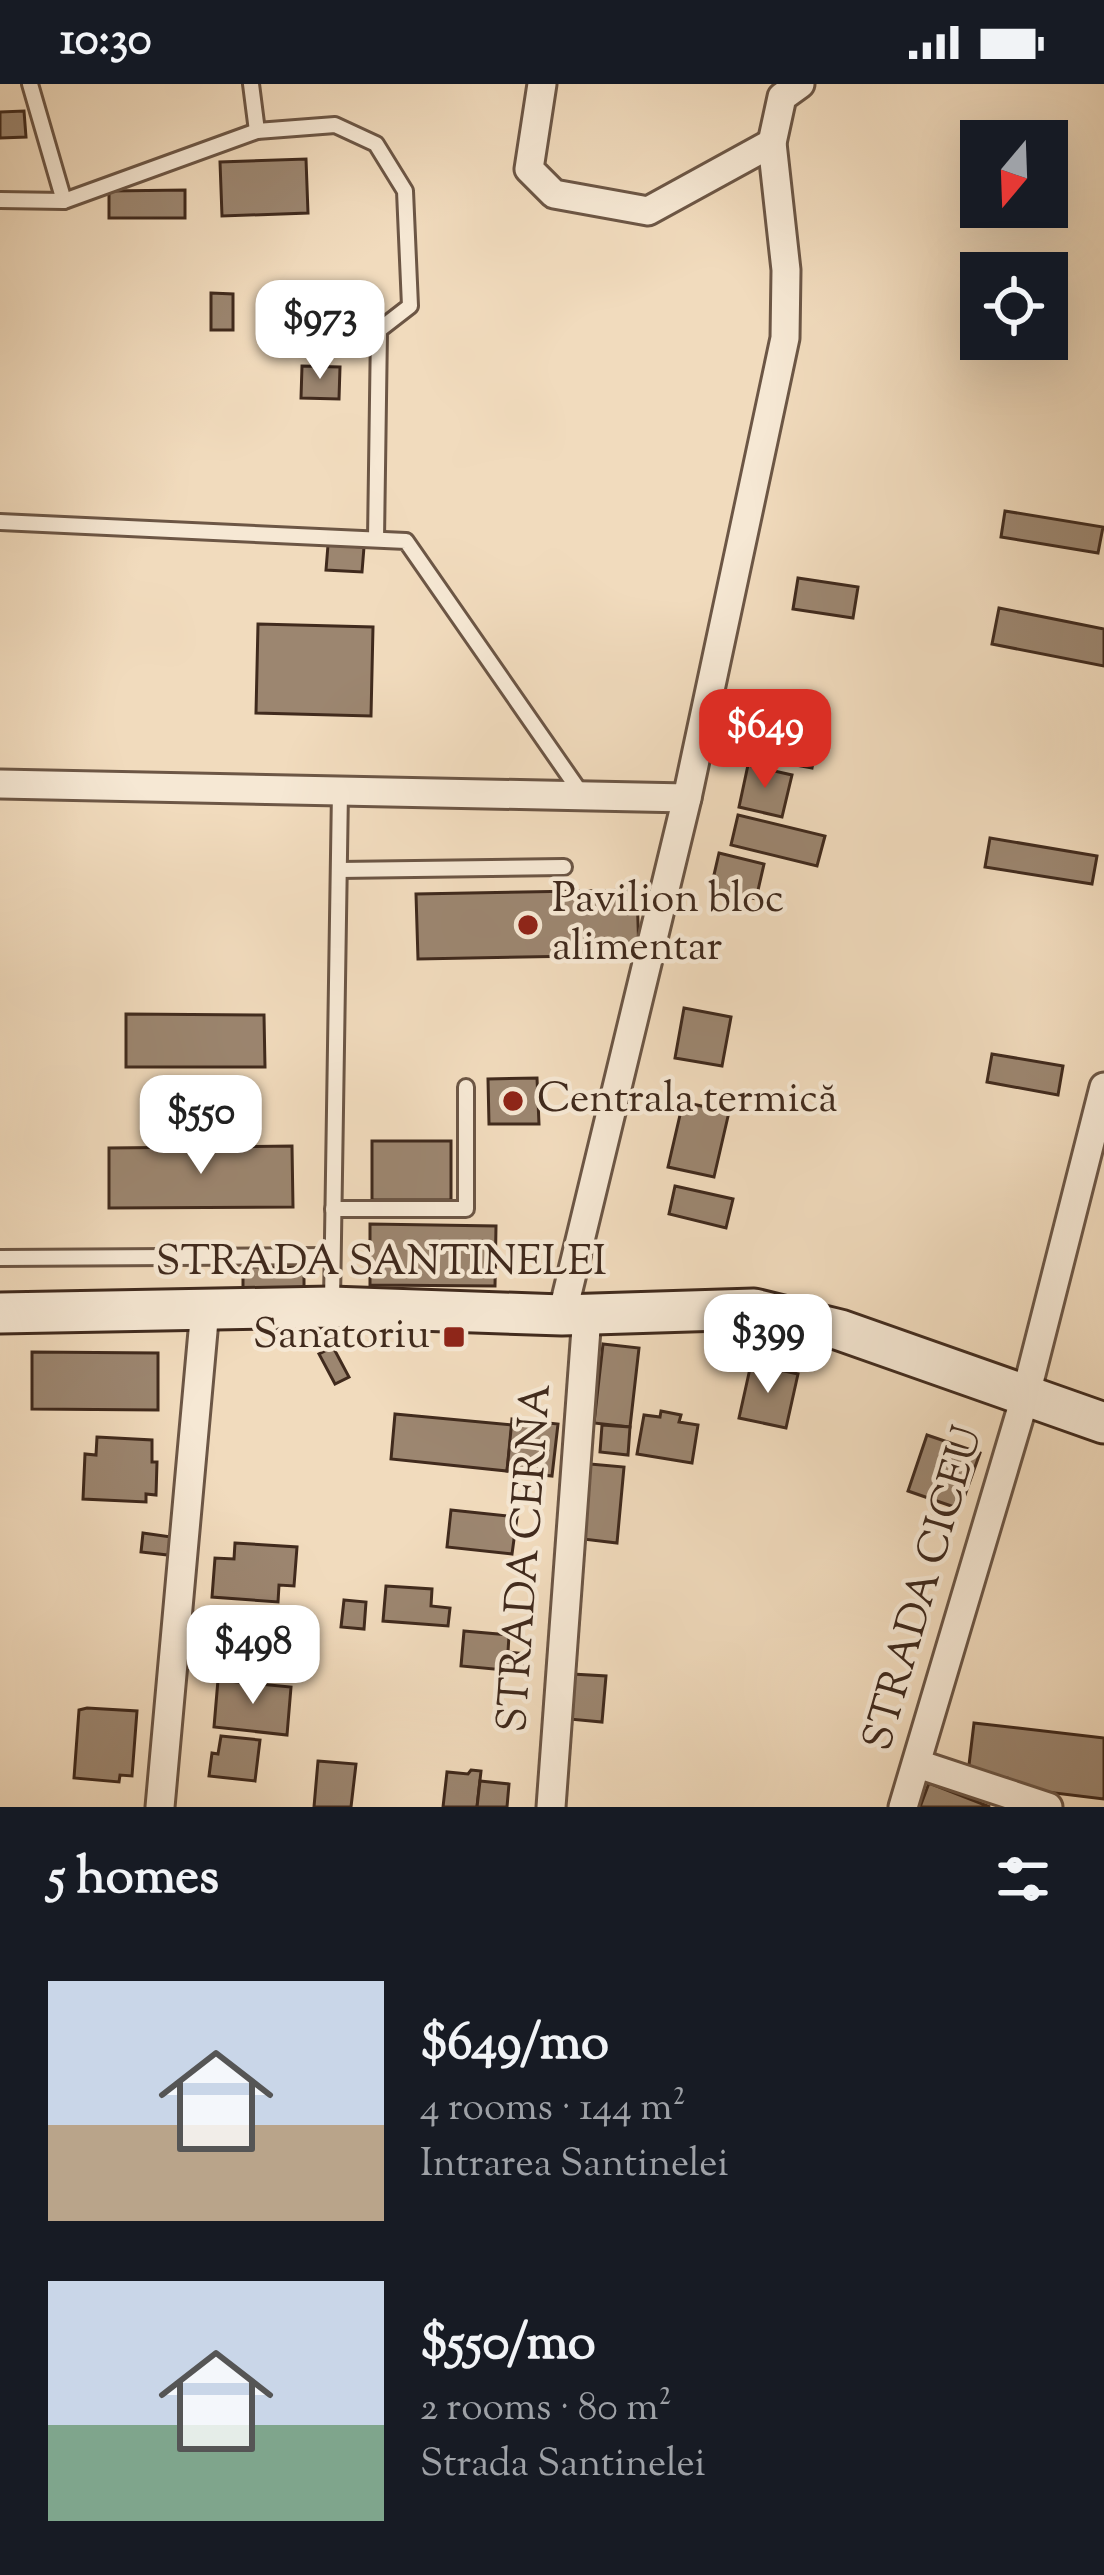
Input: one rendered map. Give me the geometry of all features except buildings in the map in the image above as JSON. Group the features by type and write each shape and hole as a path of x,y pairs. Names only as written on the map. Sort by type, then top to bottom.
{"street":[{"path":"542,84 529,169 554,194 648,211 772,143 782,97 800,84"},
{"name":"STRADA CERNA","path":"551,1807 574,1315 785,338 787,270 772,143"},
{"path":"0,784 687,798"},
{"name":"STRADA CICEU","path":"903,1807 1026,1394 1104,1088"},
{"name":"STRADA SANTINELEI","path":"0,1313 332,1307 574,1315 754,1309 841,1330 1104,1423"},
{"path":"160,1807 205,1309"},
{"path":"918,1764 1048,1807"}],"lane":[{"path":"30,84 64,201"},
{"path":"251,84 257,131"},
{"path":"0,200 64,201 257,131 335,125 376,144 405,191 410,306 379,330 376,539"},
{"path":"0,522 406,541 583,796"},
{"path":"332,1307 340,791"},
{"path":"339,870 564,867"},
{"path":"333,1209 466,1209 466,1087"},
{"path":"0,1258 332,1256"}],"place":[{"name":"Pavilion bloc alimentar","path":"528,925"},
{"name":"Centrala termică","path":"513,1101"},
{"name":"Sanatoriu","path":"454,1337"}]}
